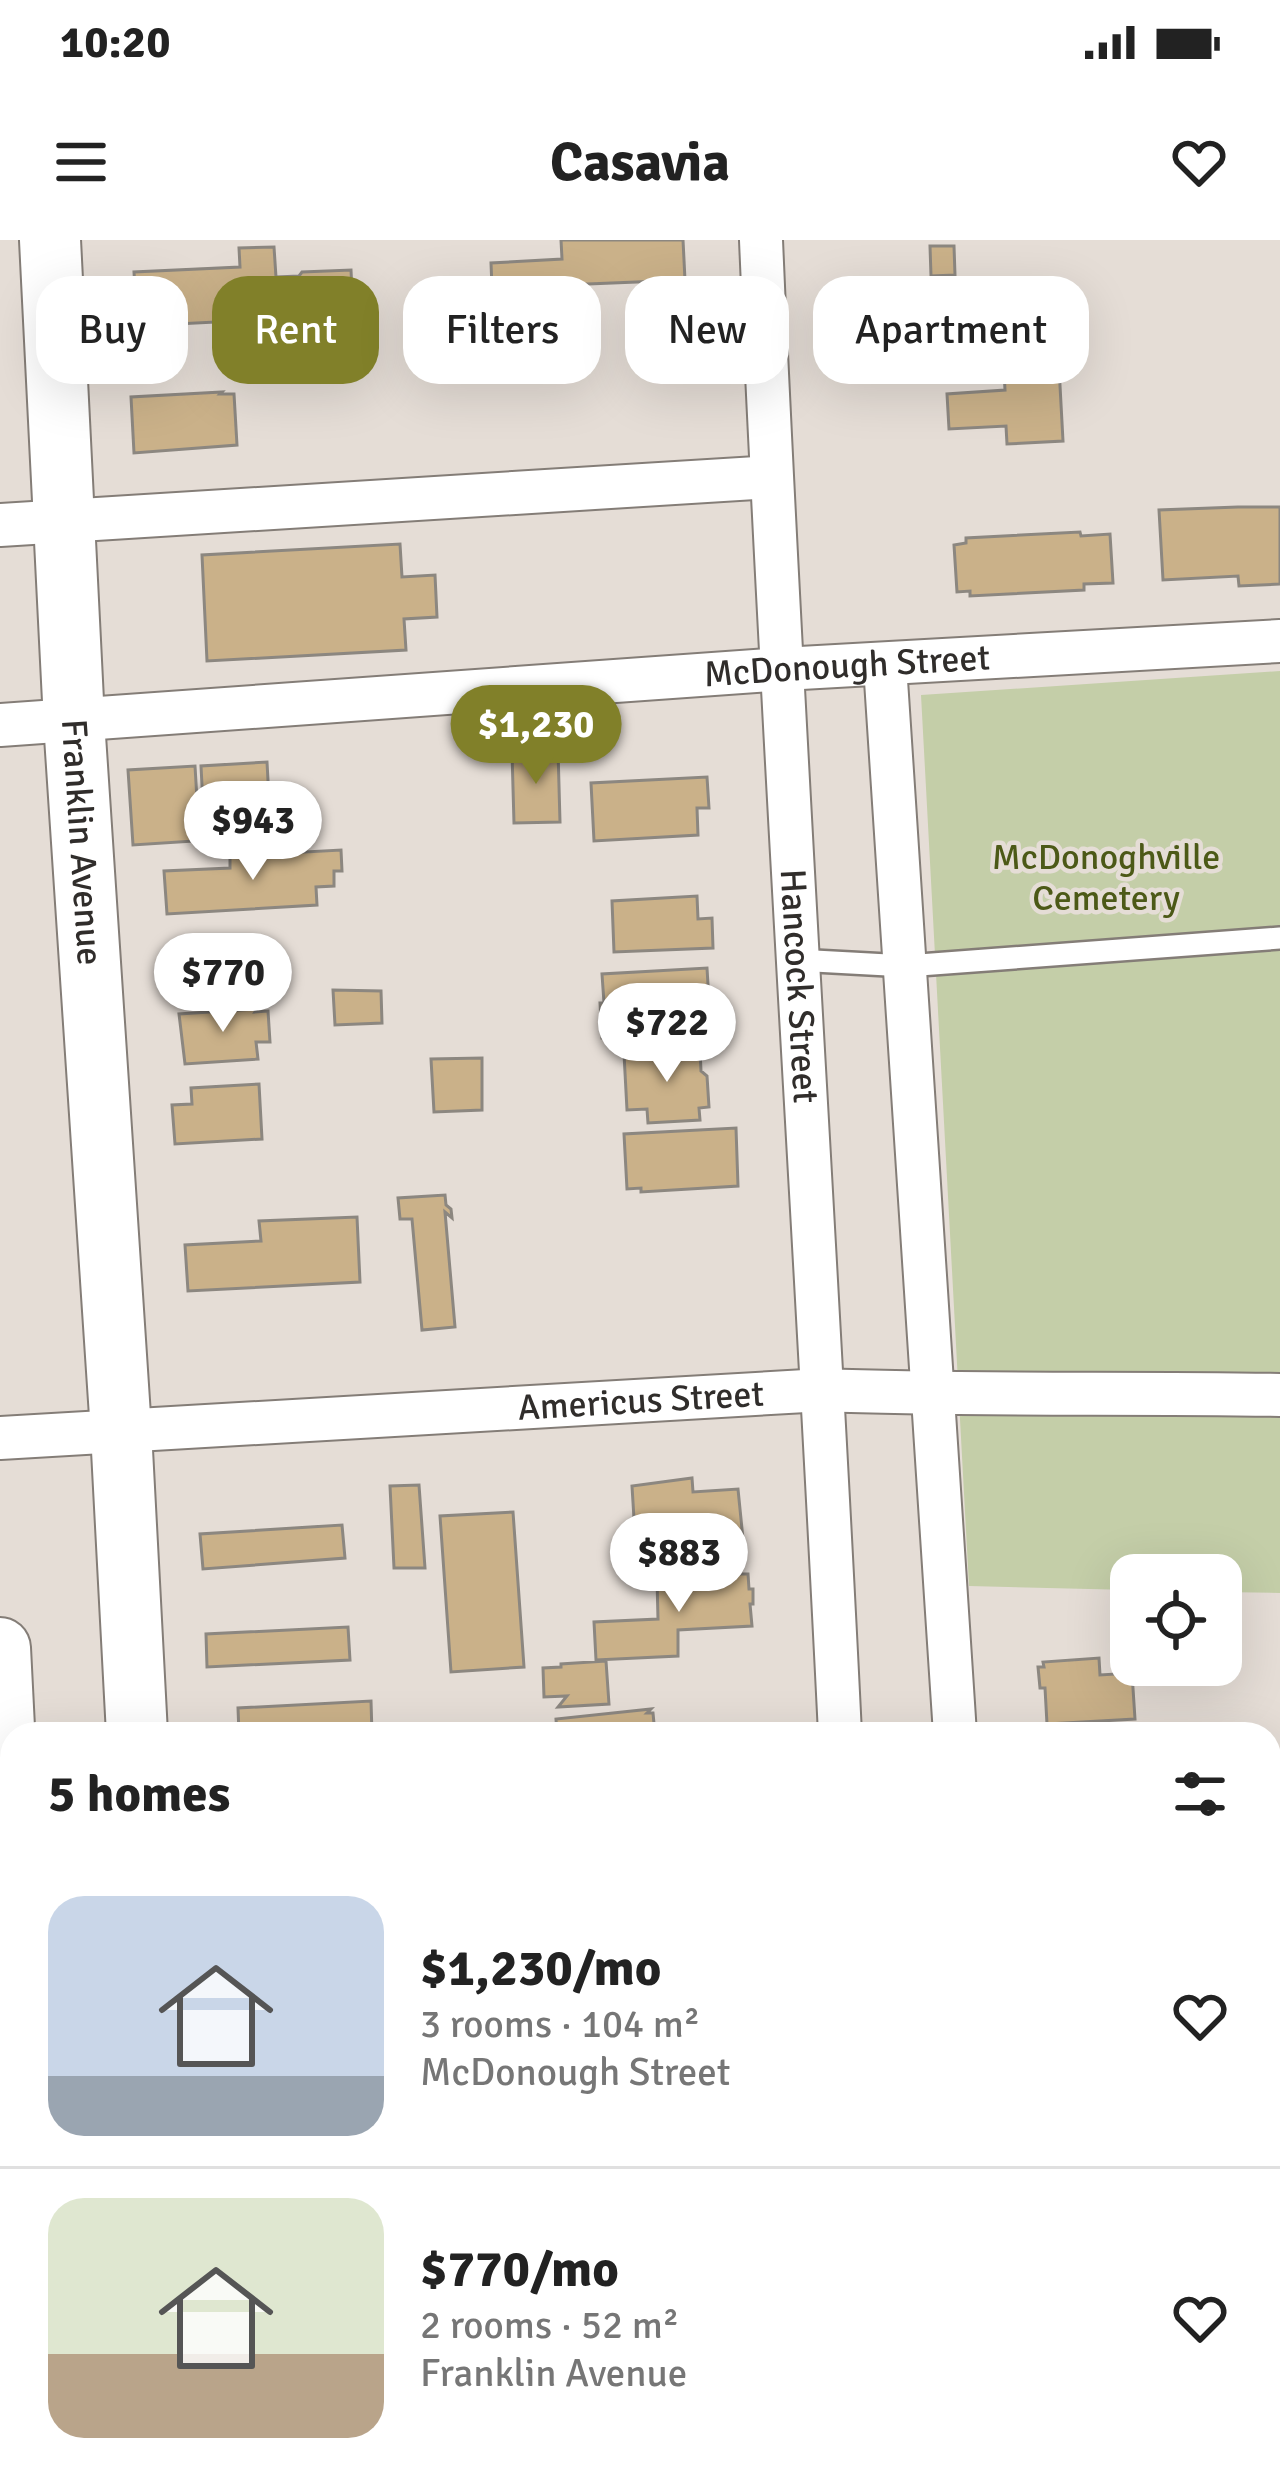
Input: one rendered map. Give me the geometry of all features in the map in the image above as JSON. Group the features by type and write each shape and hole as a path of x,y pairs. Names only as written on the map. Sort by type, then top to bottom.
{"main road":[{"name":"Franklin Avenue","path":"50,240 74,721 122,1431 135,1722"},
{"path":"0,1648 4,1722"}],"street":[{"name":"Hancock Street","path":"761,240 839,1722"},
{"path":"0,525 771,477"},
{"name":"McDonough Street","path":"0,725 783,669 1271,642"},
{"path":"885,664 954,1722"},
{"name":"Americus Street","path":"0,1438 823,1390 1280,1395"}],"lane":[{"path":"796,960 906,966 1280,938"}],"green space":[{"name":"McDonoghville Cemetery","path":"1280,671 1280,1593 1242,1592 1242,1554 1110,1554 1110,1589 969,1586 921,695"}],"building":[{"path":"561,240 683,240 685,276 625,276 625,282 601,283 601,276 492,276 491,263 562,259"},
{"path":"930,246 954,246 955,275 931,276"},
{"path":"274,247 276,276 212,276 212,322 188,323 188,276 134,276 134,272 240,267 239,248"},
{"path":"351,270 351,276 299,276 302,272"},
{"path":"1005,384 1060,384 1063,441 1007,444 1006,426 949,429 947,394 1005,390"},
{"path":"234,394 237,445 134,453 131,397"},
{"path":"1280,507 1280,584 1239,586 1238,576 1163,580 1159,510"},
{"path":"1080,532 1081,536 1110,534 1113,583 1084,584 1084,590 970,596 970,591 957,592 954,545 966,543 966,538"},
{"path":"400,544 402,577 435,575 437,617 404,619 406,650 207,661 202,555"},
{"path":"558,750 560,822 514,823 512,752"},
{"path":"267,762 271,836 133,845 128,770 195,766 197,799 203,805 201,766"},
{"path":"707,777 709,808 697,808 698,835 594,841 591,783"},
{"path":"341,850 342,871 334,871 334,886 316,887 317,905 167,914 164,871 230,868 230,856"},
{"path":"697,896 698,919 712,918 713,948 614,952 612,901"},
{"path":"707,968 709,1001 696,1002 697,1025 627,1029 627,1036 602,1038 602,974"},
{"path":"333,990 381,991 382,1023 335,1025"},
{"path":"257,1009 255,1012 268,1011 270,1042 256,1042 258,1059 185,1064 179,1014"},
{"path":"700,1049 709,1107 699,1108 700,1120 648,1123 647,1109 627,1110 624,1054"},
{"path":"482,1058 482,1110 434,1112 431,1059"},
{"path":"259,1084 262,1139 175,1144 172,1105 192,1104 191,1088"},
{"path":"736,1128 738,1186 627,1189 624,1134"},
{"path":"445,1195 452,1218 445,1212 455,1327 422,1330 412,1219 400,1219 398,1198"},
{"path":"357,1217 360,1282 188,1291 185,1245 261,1241 259,1221"},
{"path":"692,1478 693,1492 738,1489 744,1549 636,1551 632,1486"},
{"path":"419,1485 425,1568 394,1568 390,1486"},
{"path":"513,1512 524,1667 451,1672 440,1516"},
{"path":"342,1525 345,1558 203,1569 200,1534"},
{"path":"727,1566 735,1574 748,1574 749,1589 753,1589 752,1626 678,1630 678,1656 596,1660 594,1622 658,1619 657,1579 703,1576 711,1567"},
{"path":"348,1627 350,1660 207,1667 206,1634"},
{"path":"1099,1658 1100,1675 1110,1674 1110,1686 1133,1686 1135,1719 1047,1722 1038,1667 1044,1667 1043,1662"},
{"path":"606,1661 609,1704 558,1707 567,1696 544,1697 543,1668"},
{"path":"371,1701 372,1722 239,1722 238,1708"},
{"path":"651,1709 647,1713 653,1713 654,1722 556,1722"}]}
